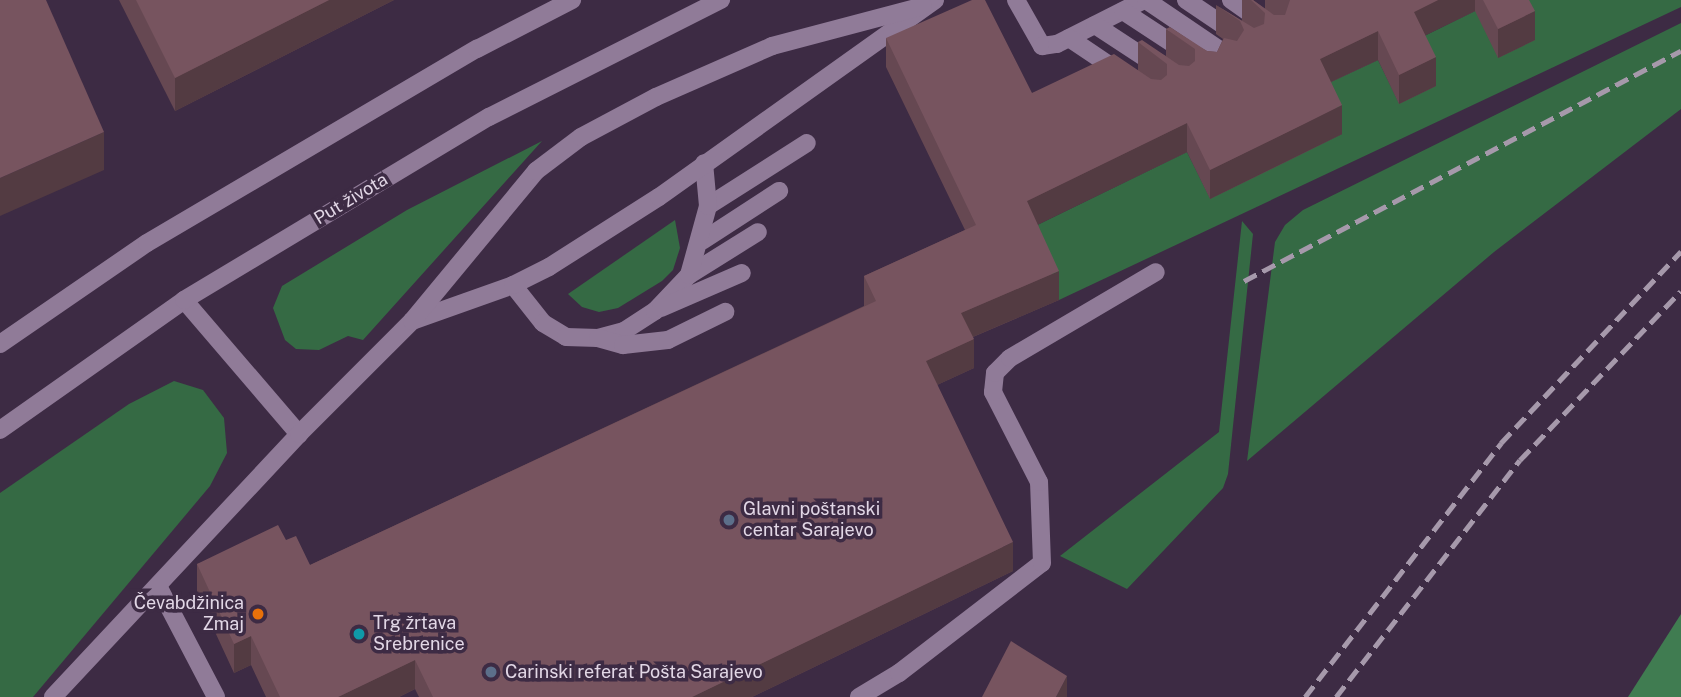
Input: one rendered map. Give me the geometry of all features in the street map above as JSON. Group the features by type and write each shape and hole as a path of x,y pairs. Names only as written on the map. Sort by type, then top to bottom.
{"street":[{"path":"0,344 147,243 477,49 572,0"},
{"name":"Put života","path":"0,430 184,300 489,117 721,0"},
{"path":"1016,0 1042,46 1069,38 1145,0 1233,59"},
{"path":"1186,0 1255,47"},
{"path":"1231,0 1280,34"},
{"path":"412,321 513,285 659,198 929,3"},
{"path":"53,697 299,434 412,321 536,171 581,137 656,97 772,46 929,3"},
{"path":"1123,10 1202,63"},
{"path":"1095,25 1174,77"},
{"path":"1069,38 1135,83"},
{"path":"708,206 807,143"},
{"path":"689,275 702,241 708,206 704,163"},
{"path":"702,241 779,191"},
{"path":"655,311 689,275 758,232"},
{"path":"859,697 899,673 1042,563 1039,482 993,392 995,373 1010,358 1156,272"},
{"path":"598,338 624,331 655,311 742,273"},
{"path":"513,285 543,323 566,337 598,338 623,345 668,340 725,312"},
{"path":"184,300 299,434"},
{"path":"158,586 216,697"}],"green space":[{"path":"1515,0 1681,0 1681,7 1059,300 1027,230 1187,152 1210,198 1342,134 1320,87 1378,60 1399,103 1436,85 1414,41 1475,11"},
{"path":"1681,23 1681,109 1494,252 1247,461 1275,242 1285,225 1303,210"},
{"path":"542,141 363,340 348,336 319,350 296,349 285,340 273,308 282,286 407,210"},
{"path":"675,220 680,248 673,270 662,281 618,308 599,312 582,307 568,294"},
{"path":"1242,221 1253,234 1228,474 1223,488 1127,589 1060,556 1219,432"},
{"path":"174,381 203,390 224,418 227,453 210,486 33,697 0,697 0,493 129,404"},
{"path":"1681,614 1681,697 1628,697"}],"building":[{"path":"0,0 46,0 104,132 0,178"},
{"path":"136,0 329,0 175,78"},
{"path":"972,0 985,0 1032,93 1114,54 1151,79 1161,80 1167,75 1167,64 1138,42 1142,40 1179,65 1189,66 1195,61 1195,49 1166,29 1170,27 1207,51 1217,52 1224,38 1237,41 1244,30 1240,21 1216,5 1254,28 1264,24 1265,13 1251,0 1274,15 1285,15 1290,0 1438,0 1414,12 1436,57 1399,75 1378,31 1320,59 1342,105 1210,170 1187,123 1027,201 1059,271 961,313 974,339 926,361 1013,542 692,697 433,697 415,660 338,697 280,697 251,636 234,644 197,564 278,525 286,540 296,536 310,565 876,301 864,276 976,225 886,38"},
{"path":"1483,0 1529,0 1535,11 1498,29"},
{"path":"1011,641 1067,676 1056,697 982,697"}],"railway":[{"path":"1244,281 1681,51"},
{"path":"1305,697 1501,443 1681,251"},
{"path":"1336,697 1520,460 1681,291"}],"place":[{"name":"Glavni poštanski centar Sarajevo","path":"729,520"},
{"name":"Čevabdžinica Zmaj","path":"258,614"},
{"name":"Trg žrtava Srebrenice","path":"359,634"},
{"name":"Carinski referat Pošta Sarajevo","path":"491,672"}]}
